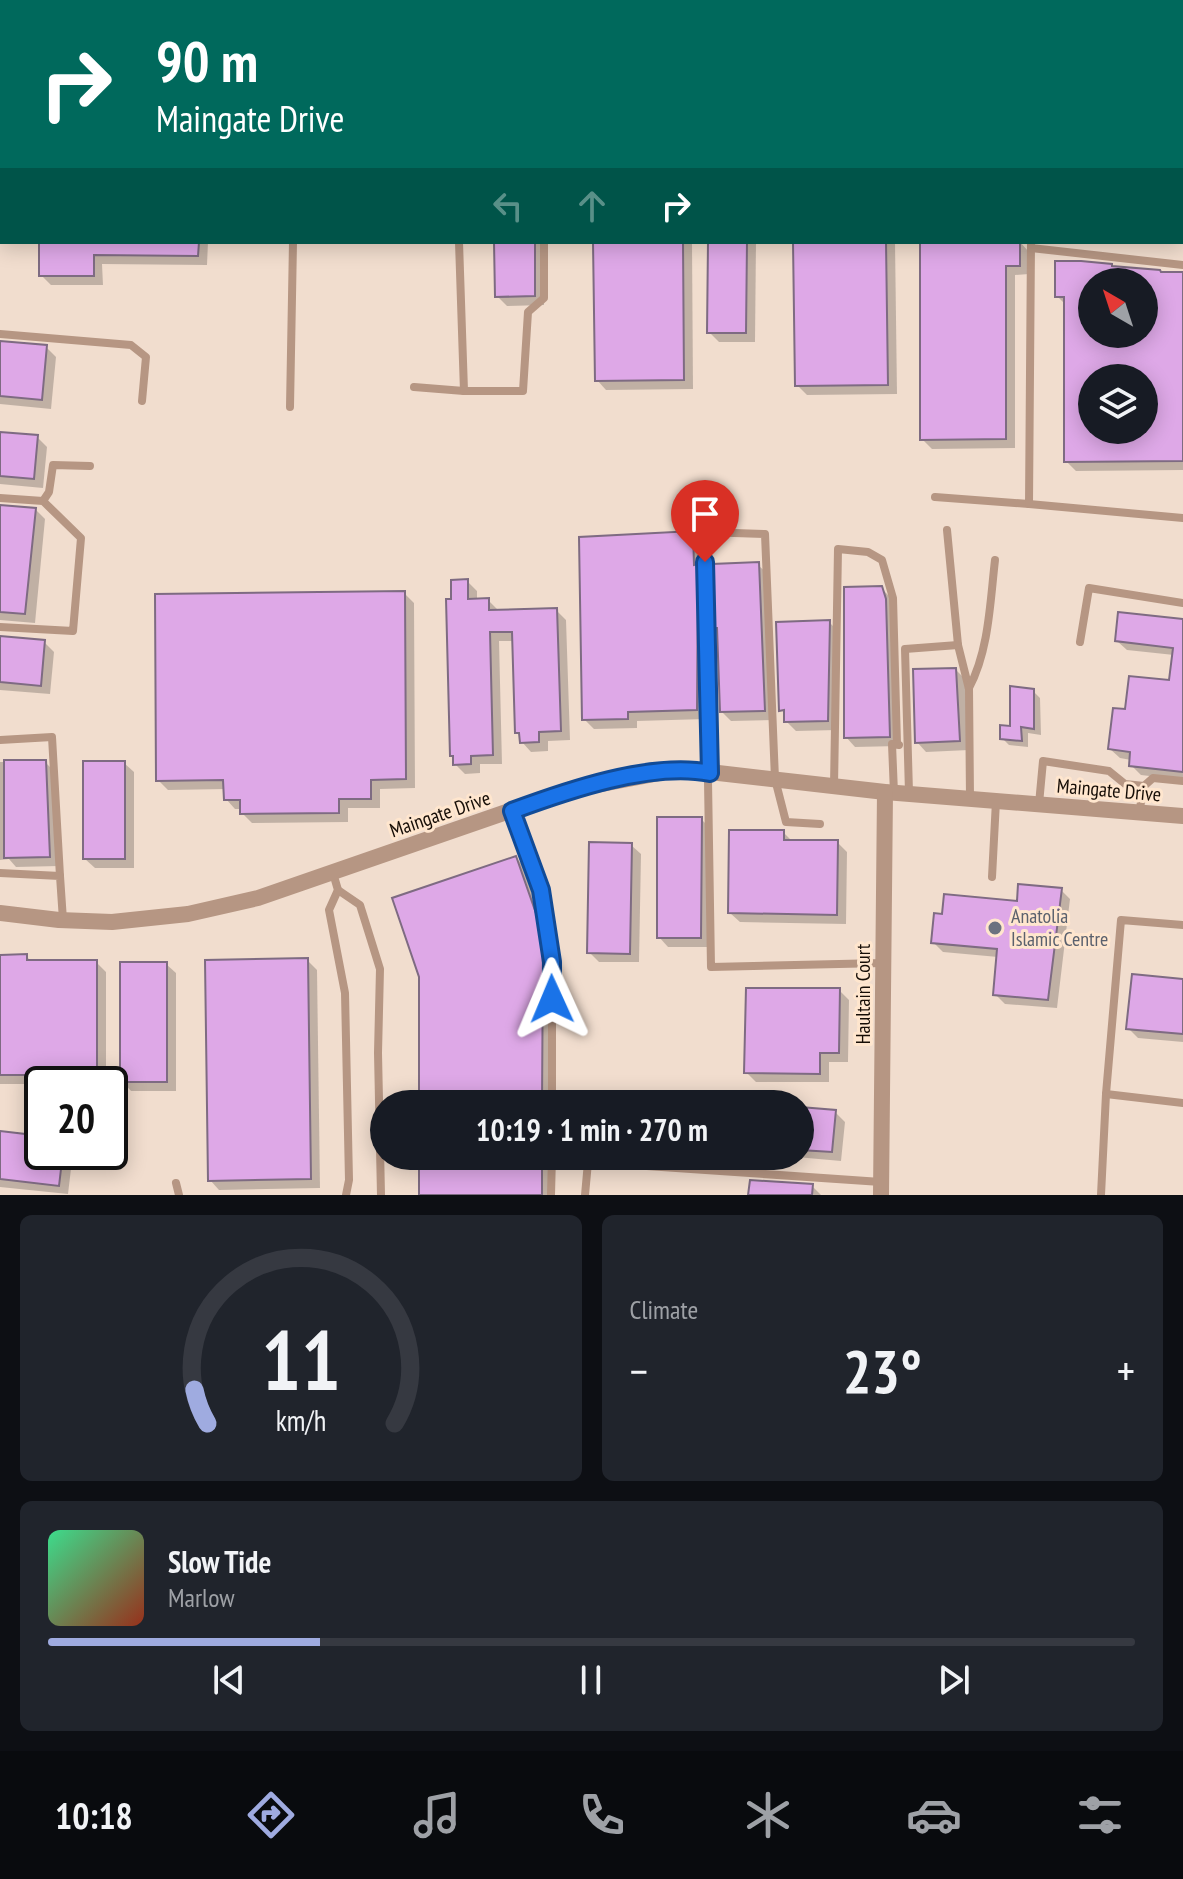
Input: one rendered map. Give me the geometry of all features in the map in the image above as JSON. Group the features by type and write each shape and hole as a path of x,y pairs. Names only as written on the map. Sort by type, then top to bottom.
{"street":[{"name":"Maingate Drive","path":"0,913 112,922 188,914 258,898 570,790 665,772 710,773 896,793 1183,816"},
{"name":"Haultain Court","path":"881,1188 884,963 896,793"}],"lane":[{"path":"290,407 293,244"},
{"path":"459,244 464,391"},
{"path":"414,387 523,391 528,312 544,298 544,244"},
{"path":"1029,504 1031,245 1183,265"},
{"path":"0,334 131,345 146,357 142,401"},
{"path":"43,501 49,492 53,465 90,466"},
{"path":"935,497 1183,518"},
{"path":"0,498 43,501 81,538 73,631 0,627"},
{"path":"947,530 958,645 969,689 970,798"},
{"path":"820,824 786,822 775,779 765,534 704,532 711,967 884,963"},
{"path":"834,786 838,549 868,552 882,560 890,585 893,598 897,744"},
{"path":"969,689 977,673 987,631 995,560"},
{"path":"1080,642 1089,588 1183,603"},
{"path":"896,793 908,745 905,649 958,645"},
{"path":"0,740 52,737 63,920"},
{"path":"896,793 892,744 908,745"},
{"path":"1039,805 1043,761 1109,771 1125,784 1144,786"},
{"path":"1139,813 1144,786 1153,778 1183,781"},
{"path":"992,877 996,801"},
{"path":"512,811 541,890 552,962 552,1090"},
{"path":"333,872 338,890 329,910 345,993 349,1180 346,1195"},
{"path":"0,873 60,876"},
{"path":"338,890 360,905 380,969 381,1195"},
{"path":"1101,1195 1121,920 1183,925"},
{"path":"1106,1094 1183,1103"},
{"path":"585,1195 588,1162 881,1188"},
{"path":"551,1195 552,1170"},
{"path":"176,1183 179,1195"}],"shaded area":[{"path":"0,244 1183,244 1183,1195 0,1195"}],"building":[{"path":"39,244 199,244 198,256 94,255 94,276 39,276"},
{"path":"494,244 535,244 535,296 495,297"},
{"path":"593,244 683,244 684,380 595,381"},
{"path":"708,244 747,244 746,333 707,333"},
{"path":"793,244 886,244 888,385 795,386"},
{"path":"920,244 1020,244 1020,266 1006,266 1006,439 920,440"},
{"path":"1055,261 1136,268 1078,268 1078,348 1158,348 1158,270 1183,272 1183,461 1064,462 1064,297 1055,297"},
{"path":"0,341 47,345 42,400 0,396"},
{"path":"0,432 38,435 34,479 0,476"},
{"path":"0,505 36,508 25,614 0,612"},
{"path":"693,531 694,565 698,564 697,710 628,712 628,719 582,720 579,537"},
{"path":"759,562 765,711 720,712 717,628 713,628 712,564"},
{"path":"468,579 468,599 489,598 489,610 557,608 561,731 539,732 539,742 520,743 519,733 515,733 512,632 490,632 493,755 471,756 471,764 453,765 453,756 450,756 446,599 451,599 451,580"},
{"path":"882,586 886,599 890,737 844,738 844,587"},
{"path":"405,591 406,779 371,780 371,799 339,799 339,813 240,814 240,800 224,800 223,780 156,781 155,594"},
{"path":"1118,612 1183,619 1183,772 1129,766 1130,752 1108,749 1113,708 1125,709 1129,676 1169,680 1173,648 1115,641"},
{"path":"830,620 828,721 784,722 784,710 779,711 776,622"},
{"path":"0,636 45,640 41,686 0,682"},
{"path":"956,668 960,741 915,743 913,669"},
{"path":"1010,686 1034,689 1034,729 1021,727 1022,741 1000,739 1000,725 1010,726"},
{"path":"4,760 46,760 50,857 4,858"},
{"path":"83,761 125,761 125,859 83,859"},
{"path":"657,817 702,817 701,938 657,938"},
{"path":"729,830 784,830 784,840 838,840 837,915 728,913"},
{"path":"589,842 632,843 630,954 587,953"},
{"path":"516,856 539,922 543,948 542,1090 419,1090 419,977 392,898"},
{"name":"Anatolia Islamic Centre","path":"1018,884 1062,888 1048,1000 993,995 997,949 931,943 934,913 942,914 944,894 1017,901"},
{"path":"27,954 27,960 97,960 97,1066 24,1066 24,1075 0,1075 0,955"},
{"path":"308,958 311,1179 208,1181 205,960"},
{"path":"120,962 167,962 167,1082 128,1082 128,1066 120,1066"},
{"path":"1132,974 1183,979 1183,1034 1126,1029"},
{"path":"746,988 840,988 839,1053 820,1053 820,1074 744,1073"},
{"path":"814,1108 836,1110 832,1152 814,1151"},
{"path":"0,1131 24,1134 24,1170 61,1170 59,1186 0,1179"},
{"path":"419,1170 542,1170 542,1195 419,1195"},
{"path":"750,1180 813,1184 812,1195 748,1195"}],"place":[{"name":"Anatolia Islamic Centre","path":"995,928"}],"route":[{"path":"552,999 552,962 541,890 512,811 570,790 615,780 665,772 710,773 705,562"}]}
